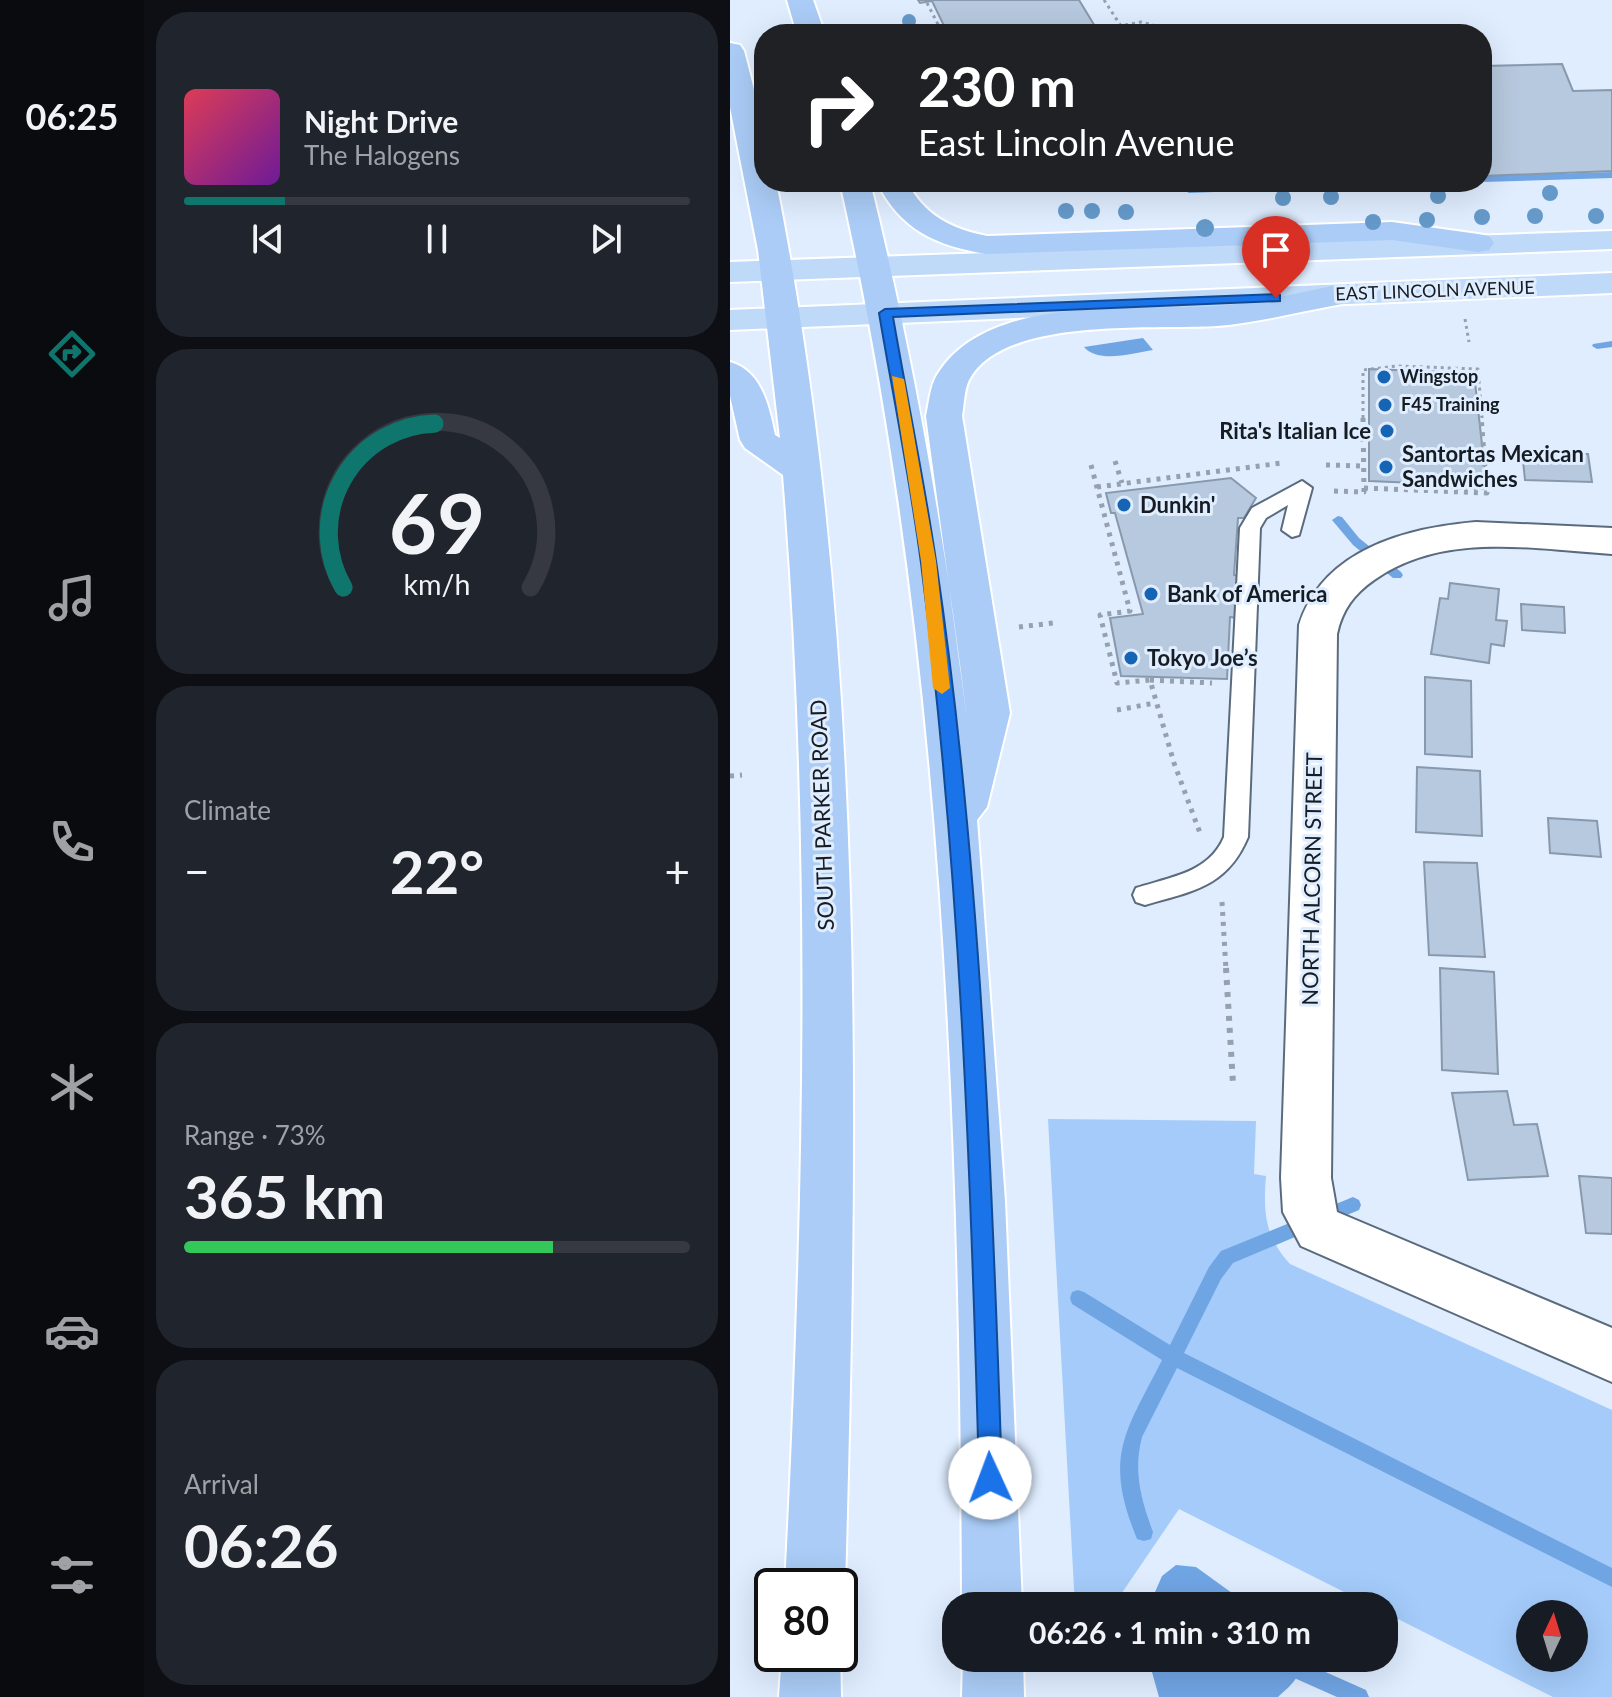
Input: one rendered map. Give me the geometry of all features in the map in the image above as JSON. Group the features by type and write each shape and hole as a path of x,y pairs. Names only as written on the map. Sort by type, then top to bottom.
{"highway":[{"path":"800,0 808,24"},
{"name":"SOUTH PARKER ROAD","path":"730,51 754,154"},
{"name":"SOUTH PARKER ROAD","path":"763,192 784,318 802,471 820,718 826,869 825,1278 816,1568"},
{"path":"857,192 885,313 928,561 959,833 984,1244 992,1592"},
{"path":"897,192 905,207 923,225 953,238 987,245 1392,231 1478,243"},
{"path":"959,833 989,713 944,416 947,385 957,369 994,341 1036,326 1221,316 1337,295"},
{"path":"730,373 750,398 758,440 802,471"},
{"path":"810,1697 811,1672"},
{"path":"993,1672 993,1697"}],"main road":[{"path":"730,272 1612,240"},
{"name":"EAST LINCOLN AVENUE","path":"730,320 1612,283"}],"street":[{"name":"NORTH ALCORN STREET","path":"1612,541 1458,534 1411,544 1377,559 1349,579 1326,604 1317,634 1306,1178 1312,1222 1329,1235 1612,1355"}],"lane":[{"path":"1145,895 1211,873 1232,849 1239,817 1250,528 1259,513 1302,488 1292,530"}],"path":[{"path":"1104,0 1120,24"},
{"path":"927,3 938,24"},
{"path":"1467,326 1469,342"},
{"path":"1329,490 1364,492 1363,370 1397,366 1478,369 1487,493 1364,488"},
{"path":"1115,461 1122,483"},
{"path":"1097,487 1287,464"},
{"path":"1091,465 1130,611 1100,615 1117,683 1150,680 1219,683"},
{"path":"1326,465 1364,466"},
{"path":"1006,629 1053,623"},
{"path":"1150,680 1204,843"},
{"path":"1117,710 1156,703"},
{"path":"730,776 742,775"},
{"path":"1214,896 1224,904 1233,1084"}],"shaded area":[{"path":"1143,338 1153,350 1107,356 1090,352 1084,347"},
{"path":"1048,1119 1256,1121 1254,1174 1266,1176 1265,1201 1271,1234 1290,1264 1612,1410 1612,1697 1553,1697 1398,1619 1398,1592 1344,1592 1179,1509 1123,1592 1074,1592"},
{"path":"1176,1565 1196,1567 1231,1592 1155,1592 1162,1576"},
{"path":"1152,1672 1298,1672 1295,1680 1278,1697 1159,1697"}],"building":[{"path":"918,0 1079,0 1094,24 943,24 932,1 920,3"},
{"path":"1562,64 1573,91 1612,90 1612,171 1492,176 1492,66"},
{"path":"1369,369 1474,373 1487,489 1417,487 1416,483 1369,481"},
{"path":"1522,451 1588,454 1592,482 1525,480"},
{"path":"1231,478 1256,498 1244,518 1238,518 1234,575 1239,576 1237,618 1230,617 1227,679 1121,676 1110,618 1143,614 1115,513 1111,513 1106,493"},
{"path":"1450,583 1499,589 1496,620 1507,621 1504,646 1491,644 1489,663 1431,654 1440,598 1448,599"},
{"path":"1521,604 1564,607 1565,633 1522,630"},
{"path":"1425,677 1471,681 1472,757 1425,754"},
{"path":"1417,767 1480,771 1482,836 1416,832"},
{"path":"1548,818 1597,821 1601,857 1550,853"},
{"path":"1424,862 1477,863 1485,957 1429,955"},
{"path":"1440,968 1494,972 1498,1074 1442,1070"},
{"path":"1507,1091 1514,1125 1537,1124 1548,1176 1468,1180 1452,1093"},
{"path":"1579,1176 1612,1178 1612,1234 1586,1233"}],"waterway":[{"path":"1492,179 1612,175"},
{"path":"1597,346 1612,344"},
{"path":"1338,520 1353,538"},
{"path":"1357,542 1397,575"},
{"path":"1173,1357 1215,1273 1227,1257 1353,1205"},
{"path":"1078,1298 1173,1357"},
{"path":"1144,1532 1130,1484 1130,1448 1173,1357"},
{"path":"1173,1357 1612,1578"},
{"path":"1303,1672 1359,1697"}],"slow traffic":[{"path":"897,379 928,561 942,688"}],"place":[{"name":"Wingstop","path":"1384,377"},
{"name":"F45 Training","path":"1385,405"},
{"name":"Rita's Italian Ice","path":"1387,431"},
{"name":"Santortas Mexican Sandwiches","path":"1386,467"},
{"name":"Dunkin'","path":"1124,505"},
{"name":"Bank of America","path":"1151,594"},
{"name":"Tokyo Joe’s","path":"1131,658"}],"route":[{"path":"990,1478 984,1244 959,833 928,561 885,313 1276,298"}]}
